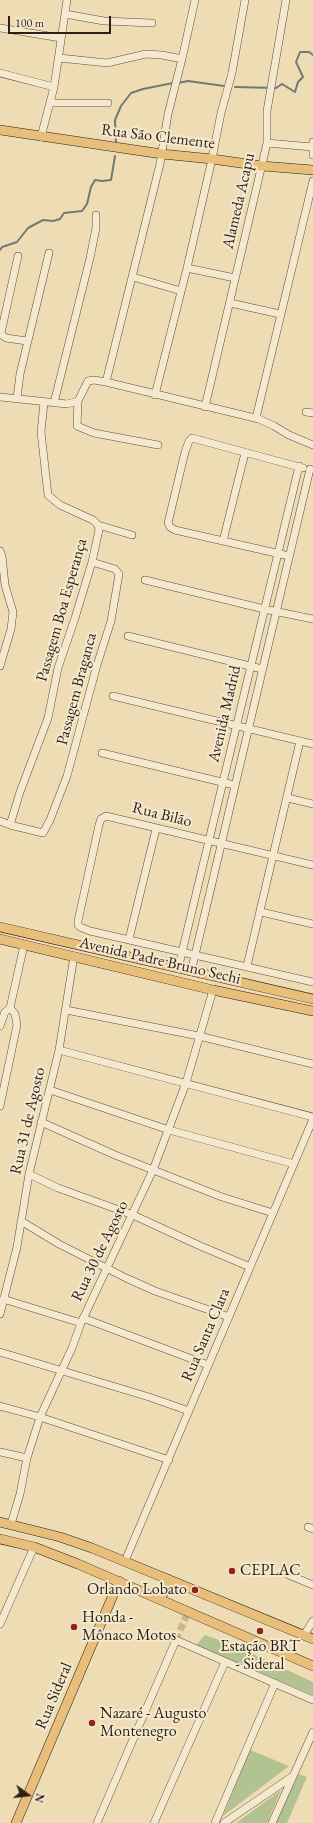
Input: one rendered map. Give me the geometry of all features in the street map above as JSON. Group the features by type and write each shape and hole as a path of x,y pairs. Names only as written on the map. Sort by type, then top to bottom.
{"main road":[{"name":"Rua São Clemente","path":"0,130 162,154 212,158 262,166 313,170"},
{"name":"Avenida Padre Bruno Sechi","path":"0,927 190,972 313,999"},
{"name":"Avenida Padre Bruno Sechi","path":"0,939 213,990 313,1011"},
{"path":"0,1522 60,1537 125,1561 313,1639"},
{"path":"0,1539 34,1547 119,1581 313,1666"},
{"path":"160,1599 165,1590 168,1579"},
{"name":"Rua Sideral","path":"16,1823 119,1581"}],"street":[{"path":"41,137 54,87 67,0"},
{"path":"106,382 162,154 168,114 182,59 194,0"},
{"path":"155,395 187,268 221,113 232,73 245,0"},
{"name":"Alameda Acapu","path":"205,407 267,143 268,103 286,0"},
{"path":"65,14 104,21 152,23"},
{"path":"0,28 61,38"},
{"path":"59,58 107,63 154,54 182,59"},
{"path":"0,73 54,87"},
{"path":"50,103 108,103"},
{"path":"267,143 313,148"},
{"path":"256,418 313,181"},
{"path":"54,403 88,265 96,228 96,215"},
{"path":"17,398 20,374 49,253"},
{"path":"18,256 1,333 2,336 6,338 28,341"},
{"path":"187,268 235,278"},
{"path":"133,277 181,291"},
{"path":"230,303 280,314"},
{"path":"158,445 113,437 84,430 77,426 78,401 88,381 94,380 106,382 205,407 256,418 269,423 289,435 313,445"},
{"path":"0,397 67,404 78,401"},
{"name":"Passagem Boa Esperança","path":"10,825 20,792 48,718 58,668 76,618 92,562 99,530 98,525 93,520 60,505 48,494 41,432 44,402"},
{"path":"289,556 170,528 168,523 169,517 190,439 195,439 312,470"},
{"path":"223,541 245,453"},
{"name":"Avenida Madrid","path":"178,969 210,840 250,666 300,466"},
{"name":"Avenida Madrid","path":"190,972 289,556 312,470"},
{"path":"98,525 132,535"},
{"path":"0,551 2,556 4,585 13,612 11,629 0,666"},
{"name":"Passagem Braganca","path":"10,825 40,833 46,828 67,776 97,665 111,621 118,574 115,569 92,562"},
{"path":"145,580 264,609 313,619"},
{"path":"128,636 262,669"},
{"path":"113,696 313,744"},
{"path":"247,966 288,798 300,741"},
{"path":"102,753 234,785"},
{"path":"288,798 313,804"},
{"name":"Rua Bilão","path":"129,939 84,929 78,925 79,914 101,820 104,817 110,816 156,829 220,842 313,865"},
{"path":"0,821 10,825"},
{"path":"156,829 129,939 313,982"},
{"path":"261,912 313,924"},
{"path":"0,1026 3,1016 10,1008 24,945"},
{"name":"Rua 31 de Agosto","path":"0,1314 13,1266 29,1174 59,1050 74,956"},
{"name":"Rua 30 de Agosto","path":"11,1524 20,1494 27,1458 40,1417 62,1371 82,1320 153,1170 186,1083 213,990"},
{"path":"0,1106 17,1025 15,1014 10,1008"},
{"path":"66,1010 199,1036 313,1064"},
{"path":"59,1050 313,1118"},
{"path":"50,1090 169,1130 294,1164"},
{"name":"Rua Santa Clara","path":"125,1561 313,1118"},
{"path":"41,1122 153,1170 222,1196 273,1213"},
{"path":"29,1174 58,1188 133,1215 250,1267"},
{"path":"21,1221 59,1244 155,1291 229,1317"},
{"path":"4,1299 82,1320 208,1365"},
{"path":"0,1352 149,1396 189,1411"},
{"path":"0,1406 40,1417 169,1460"},
{"path":"0,1452 27,1458"},
{"path":"0,1624 34,1547"},
{"path":"289,1575 313,1585"},
{"path":"304,1635 313,1621"},
{"path":"97,1823 176,1640 313,1700"},
{"path":"154,1823 225,1662"},
{"path":"215,1823 275,1683"},
{"path":"272,1823 313,1732"},
{"path":"224,1823 293,1776"}],"green space":[{"path":"205,1635 236,1646 313,1682 313,1695 196,1645"},
{"path":"250,1750 289,1766 223,1816"},
{"path":"298,1774 307,1777 287,1823 276,1823"},
{"path":"281,1790 267,1823 236,1823"}],"waterway":[{"path":"235,87 276,88 282,84 295,92 298,82 303,77 296,62 300,52 309,52 313,55"},
{"path":"178,83 188,81 224,86"},
{"path":"116,142 115,120 121,106 131,93 173,83"},
{"path":"0,250 2,247 17,242 28,228 43,220 53,221 60,219 64,213 82,211 87,204 91,187 95,180 111,180 115,156"}],"tunnel":[{"path":"176,1640 188,1612"}],"place":[{"name":"CEPLAC","path":"232,1571"},
{"name":"Orlando Lobato","path":"195,1590"},
{"name":"Honda - Mônaco Motos","path":"74,1627"},
{"name":"Estação BRT - Sideral","path":"260,1631"},
{"name":"Nazaré - Augusto Montenegro","path":"92,1723"}]}
